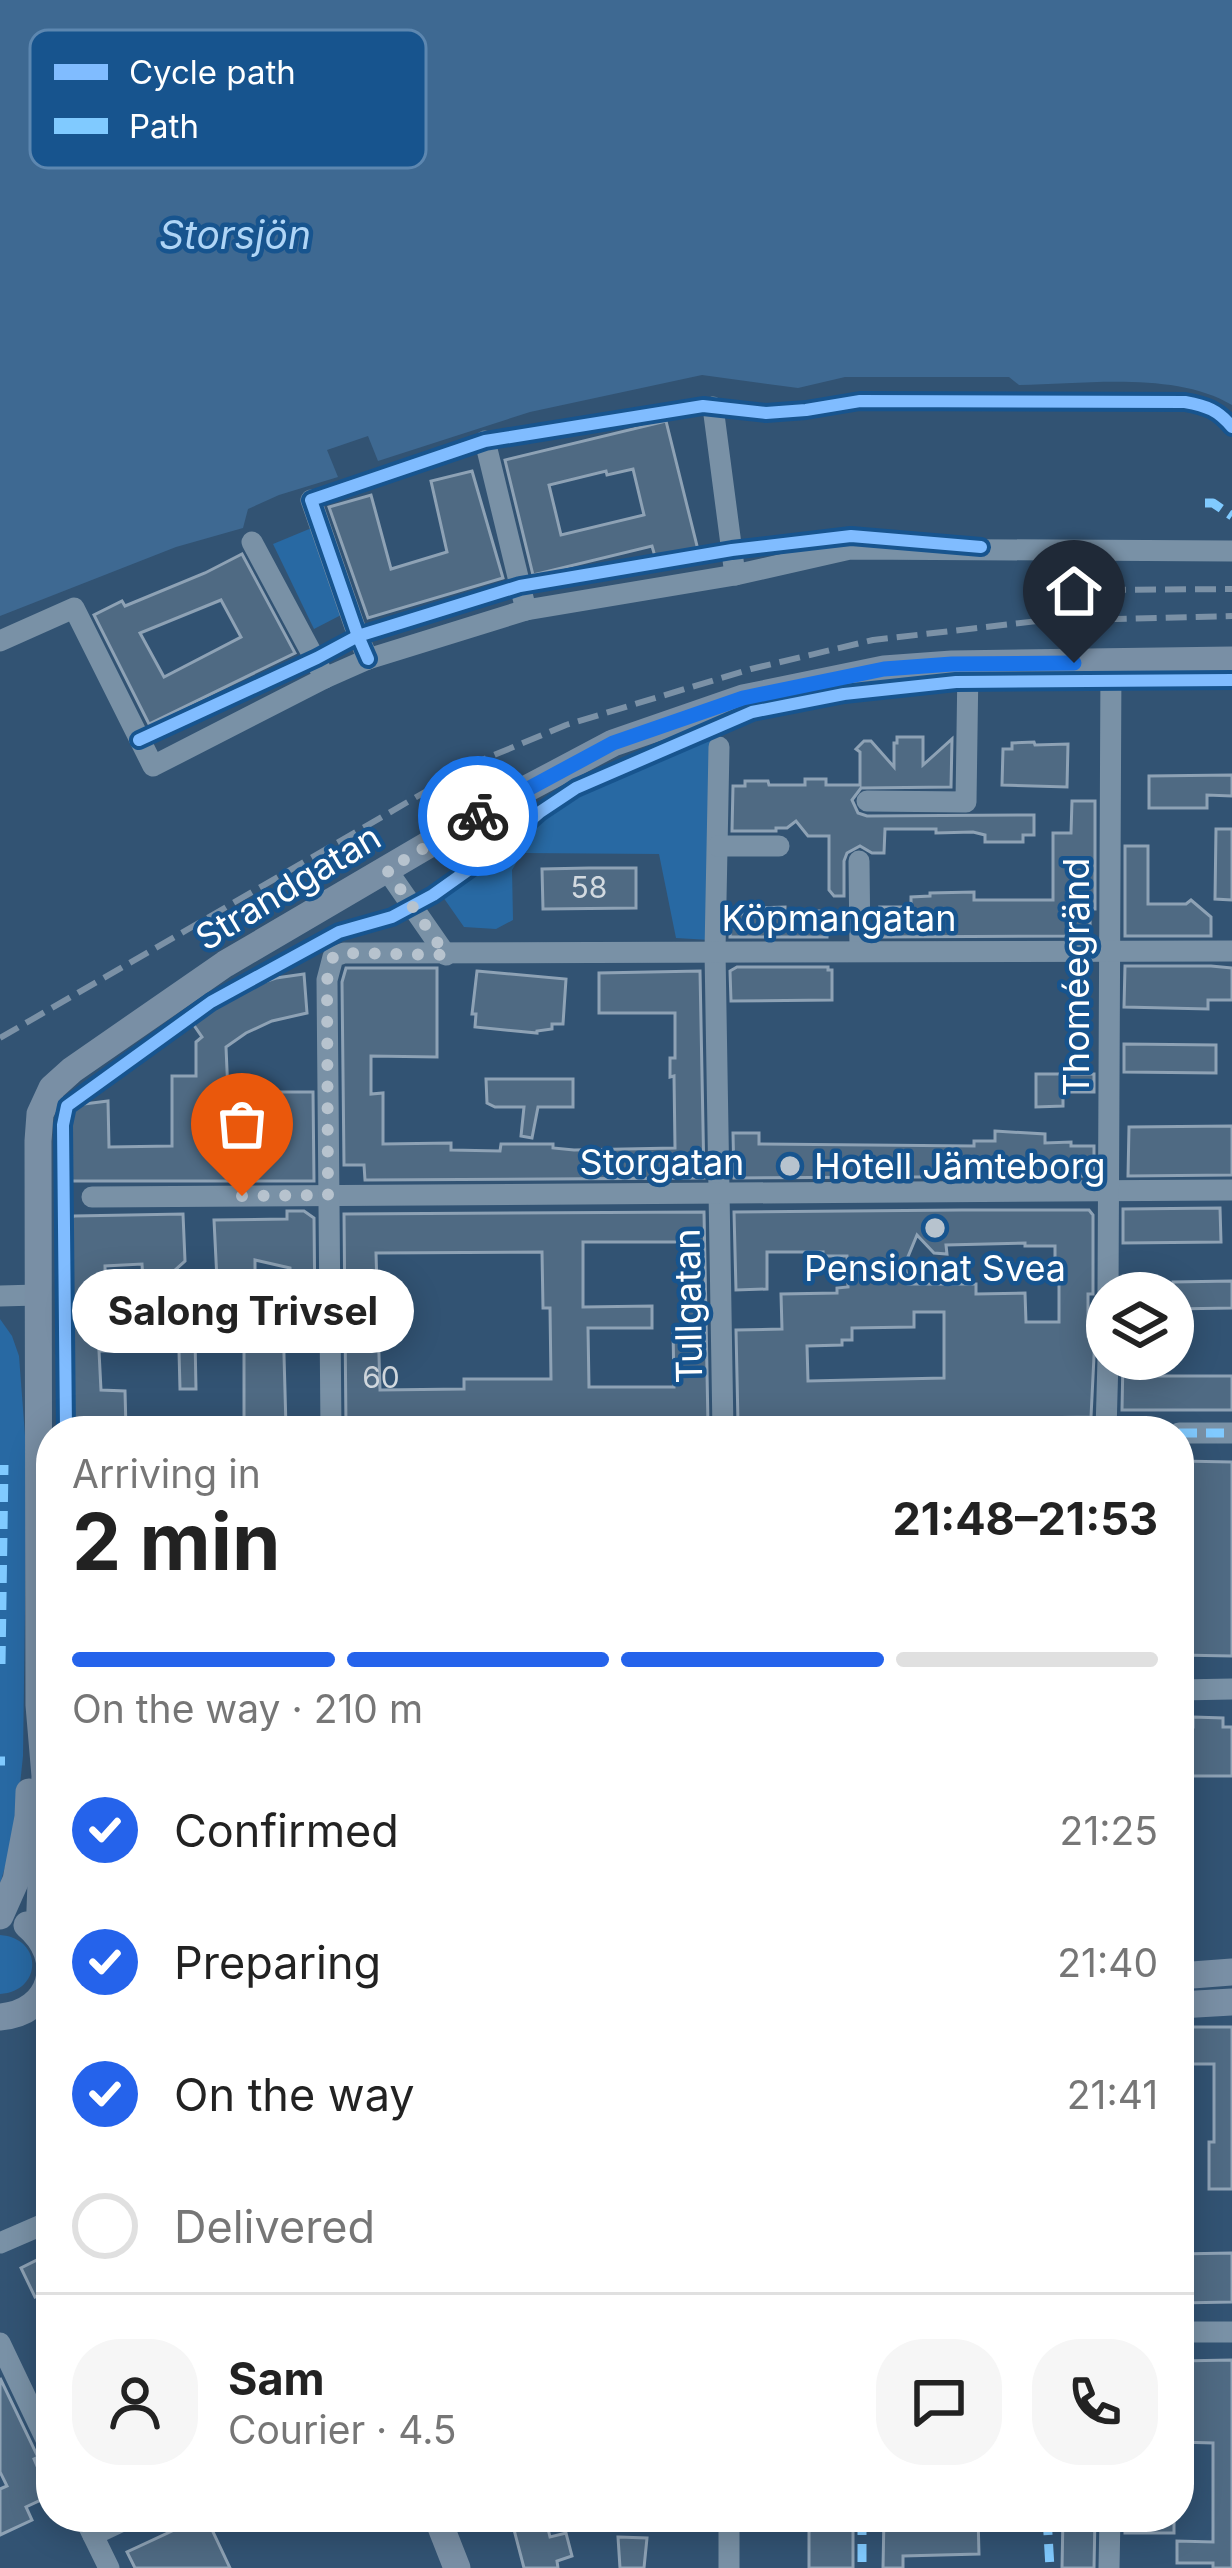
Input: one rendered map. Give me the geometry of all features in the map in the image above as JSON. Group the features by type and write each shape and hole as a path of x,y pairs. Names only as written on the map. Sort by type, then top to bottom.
{"main road":[{"name":"Strandgatan","path":"38,1295 40,1114 52,1088 226,964 496,805 613,743 743,698 884,669 1232,660"},
{"path":"38,1295 44,1416"},
{"path":"36,1764 16,1880 0,1917 28,1926 36,1937"},
{"path":"1194,2004 1232,2002"},
{"path":"6,2016 36,2003"},
{"path":"6,2016 36,2015"},
{"path":"443,2532 458,2568"}],"street":[{"path":"712,407 735,575"},
{"path":"485,441 526,610"},
{"path":"311,500 368,659"},
{"path":"252,542 325,678"},
{"path":"0,641 74,608 153,766 368,659 526,610 735,575 850,548 1232,551"},
{"name":"Thoméegränd","path":"1108,1272 1111,662"},
{"path":"867,801 966,802 968,664"},
{"name":"Tullgatan","path":"718,748 715,951 723,1416"},
{"path":"718,846 779,846"},
{"path":"859,861 860,951"},
{"path":"387,870 446,955"},
{"name":"Köpmangatan","path":"328,1195 327,980 333,957 344,953 1232,951"},
{"name":"Storgatan","path":"92,1197 1232,1190"},
{"path":"328,1195 331,1416"},
{"path":"0,1296 38,1295"},
{"path":"1106,1416 1107,1380"},
{"path":"1194,1433 1232,1432"},
{"path":"1194,1690 1232,1689"},
{"path":"0,2243 36,2227"},
{"path":"1194,2332 1232,2332"},
{"path":"0,2343 36,2419"},
{"path":"91,2532 109,2568"},
{"path":"729,2532 729,2568"},
{"path":"1109,2568 1110,2532"}],"shaded area":[{"path":"314,527 343,614 314,629 273,544"},
{"path":"713,735 710,940 676,938 659,854 522,853 512,870 513,920 496,929 464,927 443,897 543,813 578,791"},
{"path":"0,1319 19,1356 27,1462 23,1756 15,1833 0,1884"},
{"path":"0,1935 24,1945 32,1964 24,1984 0,1994"}],"water":[{"name":"Storsjön","path":"0,0 1232,0 1232,405 1209,394 1157,383 1019,385 1009,377 845,377 798,388 702,375 530,412 378,461 368,436 327,450 338,477 248,509 243,528 176,547 0,616"}],"building":[{"path":"666,421 698,550 656,560 652,546 533,575 505,460","holes":["633,469 644,515 561,535 549,485"]},
{"path":"472,471 503,578 368,618 329,507 371,495 391,569 447,552 431,481"},
{"path":"242,554 295,653 149,724 94,615","holes":["221,600 241,637 164,677 140,633"]},
{"path":"897,737 923,737 923,765 952,739 951,787 861,788 852,800 858,813 1034,815 1034,835 1023,835 1023,842 985,842 985,835 973,832 885,829 884,853 860,846 847,853 844,896 834,896 829,890 829,836 808,836 796,821 776,831 732,831 733,786 745,786 745,781 805,785 805,779 826,779 826,785 860,785 860,752 856,749 871,741 894,767"},
{"path":"1012,743 1068,744 1067,787 1002,785 1003,749 1012,749"},
{"path":"1232,775 1232,796 1207,795 1207,808 1149,808 1149,776"},
{"path":"1072,801 1095,801 1095,909 1090,909 1090,936 875,937 875,912 881,912 880,907 911,907 911,897 930,893 974,892 974,900 1053,900 1053,833 1071,833"},
{"path":"1216,829 1232,829 1232,900 1215,899"},
{"path":"1125,846 1148,846 1148,904 1191,900 1211,917 1211,936 1125,936"},
{"path":"636,868 636,908 543,909 542,869"},
{"path":"785,907 785,911 827,911 827,937 730,937 731,914"},
{"path":"1125,966 1232,968 1232,1000 1208,1000 1208,1009 1124,1007"},
{"path":"737,967 828,967 832,970 832,1000 731,1001 730,971"},
{"path":"346,968 437,968 437,1057 371,1056 371,1094 383,1093 383,1144 451,1143 451,1150 500,1151 501,1144 553,1144 553,1148 574,1150 675,1148 670,1058 675,1058 675,1013 599,1013 599,973 700,971 704,1178 365,1180 364,1165 344,1165 342,982"},
{"path":"477,971 566,979 563,1024 537,1033 475,1027"},
{"path":"304,974 307,1013 272,1021 226,1047 228,1093 218,1093 219,1141 273,1139 273,1115 281,1115 281,1092 313,1092 314,1181 68,1181 68,1106 108,1101 109,1147 172,1146 172,1076 196,1076 196,1042 202,1037 191,1021 252,986"},
{"path":"1124,1044 1216,1045 1216,1073 1124,1072"},
{"path":"1036,1074 1094,1074 1094,1092 1063,1092 1063,1106 1036,1107"},
{"path":"486,1079 573,1079 573,1107 538,1107 532,1138 521,1136 524,1107 487,1103"},
{"path":"1232,1126 1232,1175 1128,1176 1129,1127"},
{"path":"995,1131 1045,1134 1045,1143 1094,1146 1094,1173 734,1178 733,1133 759,1133 759,1144 974,1146 974,1141 995,1141"},
{"path":"1220,1208 1221,1242 1123,1243 1123,1209"},
{"path":"1089,1210 1093,1215 1093,1272 1086,1272 1086,1380 1093,1380 1091,1416 738,1416 736,1330 782,1329 781,1294 837,1293 837,1288 848,1287 847,1256 767,1252 767,1289 736,1290 734,1212","holes":["917,1235 934,1253 947,1254 946,1245 1055,1246 1059,1322 1026,1322 1025,1293 976,1294 976,1284 908,1284 905,1264","914,1312 944,1312 944,1378 808,1381 807,1346 842,1345 842,1340 852,1340 852,1328 914,1327"]},
{"path":"287,1211 304,1211 314,1218 315,1318 283,1319 286,1416 244,1416 244,1319 213,1319 213,1301 218,1300 214,1220 287,1219","holes":["255,1260 290,1268 291,1301 255,1300"]},
{"path":"704,1212 708,1416 346,1416 344,1214","holes":["583,1242 684,1242 684,1329 673,1329 674,1387 589,1387 588,1328 652,1328 652,1306 583,1307","542,1252 543,1308 550,1308 551,1379 464,1379 464,1389 380,1390 376,1253"]},
{"path":"183,1214 185,1261 164,1280 143,1281 142,1264 105,1266 106,1323 188,1322 188,1338 195,1338 196,1389 180,1389 179,1351 99,1351 101,1390 125,1391 126,1416 69,1416 69,1366 73,1367 69,1220 74,1216"},
{"path":"1232,1281 1232,1308 1194,1309 1194,1282"},
{"path":"1232,1376 1232,1410 1122,1410 1123,1380"},
{"path":"1194,1461 1232,1462 1232,1656 1194,1655"},
{"path":"1194,1717 1223,1718 1223,1727 1232,1727 1232,1776 1194,1776"},
{"path":"1194,2027 1232,2027 1232,2189 1209,2189 1214,2064 1194,2064"},
{"path":"1232,2253 1232,2302 1194,2303 1194,2254"},
{"path":"36,2260 36,2297 35,2297 21,2268"},
{"path":"1232,2360 1232,2568 1177,2563 1177,2541 1213,2542 1213,2443 1194,2442 1194,2361"},
{"path":"0,2378 36,2453 36,2502 26,2507 32,2520 0,2535 0,2489 7,2486 0,2472"},
{"path":"170,2532 213,2532 230,2568 135,2568 127,2552"},
{"path":"515,2532 549,2532 550,2537 566,2533 572,2556 557,2561 558,2568 524,2568"},
{"path":"809,2532 853,2532 853,2568 809,2568"},
{"path":"884,2532 978,2532 979,2554 903,2556 903,2568 883,2568"},
{"path":"1063,2532 1095,2532 1094,2568 1062,2568"},
{"path":"618,2537 647,2538 644,2568 620,2568"}],"railway":[{"path":"1105,590 1232,589"},
{"path":"0,1038 475,763 566,725 751,669 873,640 1038,621 1232,616"}],"marked path":[{"path":"1205,503 1232,516"},
{"path":"1194,1433 1232,1433"},
{"path":"1,1664 4,1465"},
{"path":"0,1761 5,1761"},
{"path":"862,2532 862,2568"},
{"path":"1048,2532 1050,2568"}],"cycle path":[{"path":"368,659 311,500 485,441 703,406 766,413 860,401 1185,402 1212,410 1232,427"},
{"path":"139,740 358,636 520,586 732,550 851,536 981,547"},
{"path":"66,1416 63,1125 67,1106 211,1002 339,932 392,917 433,895 576,788 752,712 844,694 956,682 1232,680"}],"way so far":[{"path":"242,1196 328,1195 327,980 333,957 344,953 446,955 387,870 478,816"}],"place":[{"name":"Hotell Jämteborg","path":"790,1166"},
{"name":"Salong Trivsel","path":"242,1196"},
{"name":"Pensionat Svea","path":"935,1228"}],"route":[{"path":"478,816 613,743 743,698 884,669 1074,663"}]}
